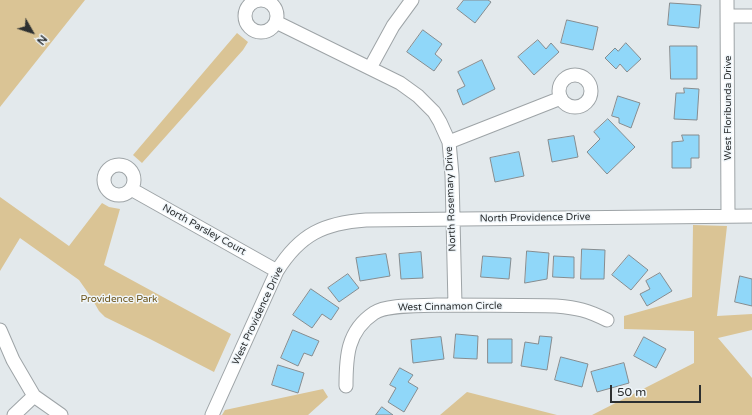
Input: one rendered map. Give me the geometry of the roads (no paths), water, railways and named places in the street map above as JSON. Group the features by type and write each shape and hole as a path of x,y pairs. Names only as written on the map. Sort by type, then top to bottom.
{"street":[{"path":"370,68 393,26 412,0"},
{"name":"West Floribunda Drive","path":"727,0 728,216"},
{"path":"728,16 752,16"},
{"name":"North Rosemary Drive","path":"276,22 400,83 418,96 434,112 440,122 448,142 452,175 455,305"},
{"path":"448,142 561,98"},
{"name":"North Parsley Court","path":"131,189 277,271"},
{"name":"North Providence Drive","path":"319,229 349,221 752,216"},
{"name":"West Providence Drive","path":"212,415 277,271 291,251 299,243 319,229"},
{"name":"West Cinnamon Circle","path":"346,386 346,360 349,345 356,331 375,312 408,306 556,306 588,310 607,320"},
{"path":"0,330 13,360 34,396 61,415"},
{"path":"14,415 34,396"}],"park label":[{"name":"Providence Park","path":"119,299"}]}
